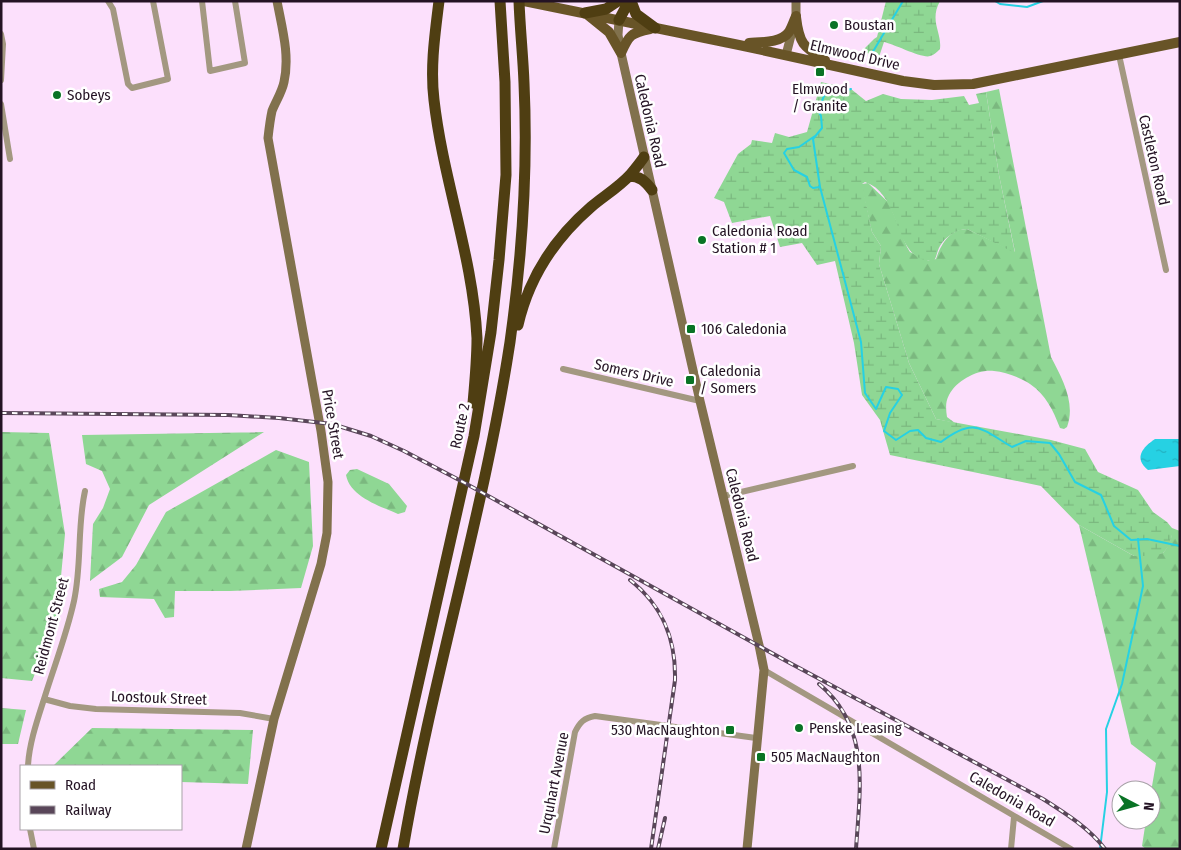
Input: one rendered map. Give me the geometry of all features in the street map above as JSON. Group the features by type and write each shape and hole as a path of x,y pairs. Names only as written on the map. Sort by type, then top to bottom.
{"highway":[{"path":"585,13 606,9 620,1"},
{"path":"619,20 620,1"},
{"path":"619,20 630,1"},
{"path":"630,1 636,14 655,28"},
{"path":"437,4 433,60 434,100 470,284 476,338 476,380 467,442 466,469"},
{"name":"Route 2","path":"381,849 466,469 486,367 504,210 506,115 500,5"},
{"path":"403,849 420,762 489,456 502,387 516,292 524,178 524,85 521,5"},
{"path":"502,387 510,365 525,298 543,262 561,237 590,208 629,176 644,157"},
{"path":"629,176 636,176 644,180 652,190"}],"main road":[{"name":"Elmwood Drive","path":"521,5 585,13 786,54 903,82 934,85 973,84 1180,42"},
{"path":"585,13 609,32 621,53"},
{"path":"739,45 766,42 780,38 789,32 796,16"},
{"path":"796,16 798,31 804,46 832,64"},
{"path":"621,53 630,35 655,28"}],"street":[{"path":"108,1 113,9 128,84 132,88 168,79 153,1"},
{"path":"202,1 210,71 245,63 235,1"},
{"name":"Price Street","path":"246,849 274,719 321,564 327,533 328,482 321,431 268,138 269,123 284,85 287,67 278,1"},
{"path":"786,54 796,16 796,1"},
{"name":"Caledonia Road","path":"619,20 618,35 621,53 644,157 764,670 1071,849"},
{"path":"1,34 3,44 1,80"},
{"name":"Castleton Road","path":"1119,55 1166,270"},
{"path":"1,104 10,159"},
{"name":"Somers Drive","path":"563,369 700,401"},
{"path":"724,496 853,466"},
{"name":"Reidmont Street","path":"28,765 36,722 67,628 74,600 79,567 80,513 85,491"},
{"path":"747,849 756,738 764,670"},
{"name":"Loostouk Street","path":"44,699 70,706 96,709 240,713 274,719"},
{"name":"Urquhart Avenue","path":"554,849 575,732 579,723 586,718 595,716 756,738"},
{"path":"1011,849 1014,817"},
{"path":"30,830 34,849"}],"green space":[{"path":"886,1 940,1 936,20 940,49 933,55 926,56 884,42 879,57 864,52 863,50 877,37"},
{"path":"821,82 851,89 866,101 883,94 901,99 932,100 964,96 969,105 979,103 976,94 986,92 999,175 1015,253 967,229 963,229 952,234 942,243 934,261 920,258 911,251 904,240 886,200 877,189 865,182 862,184 872,232 881,246 879,264 909,363 936,419 1051,440 1085,449 1098,472 1138,490 1153,512 1172,528 1169,546 1163,553 1152,556 1134,556 1079,525 1041,486 890,455 880,420 862,395 854,343 835,261 817,265 802,243 780,247 770,216 732,223 724,202 714,198 738,154 751,144 752,140 772,143 775,133 789,137 807,132"},
{"path":"999,89 1051,357 1069,400 1069,418 1067,427 1064,429 1060,428 1048,403 1036,388 1018,378 994,371 981,372 968,377 957,385 949,395 946,406 947,417 955,423 936,419 909,363 879,264 881,246 872,232 862,188 862,184 868,183 889,203 910,252 929,261 936,259 947,238 956,232 967,229 1015,252 999,175 986,92"},
{"path":"1,432 49,433 65,534 57,619 32,681 1,678"},
{"path":"264,432 149,505 122,557 90,581 93,524 103,508 110,489 102,471 86,464 82,435"},
{"path":"276,450 309,462 313,546 301,588 175,591 174,617 165,618 154,599 100,597 99,589 122,582 136,565 166,512"},
{"path":"357,469 389,484 407,506 405,512 398,514 359,495 349,483 346,475 350,470"},
{"path":"1079,525 1134,556 1163,553 1170,541 1172,528 1180,531 1180,849 1146,849 1142,846 1144,830 1161,830 1161,780 1153,780 1156,763 1131,744"},
{"path":"1,708 26,710 18,744 1,744"},
{"path":"92,728 253,730 248,784 182,782 182,765 54,765"}],"water":[{"path":"1155,439 1180,439 1180,466 1148,470 1144,466 1140,457 1141,453"}],"waterway":[{"path":"871,55 903,1"},
{"path":"995,1 1000,4 1027,7 1043,1"},
{"path":"851,89 844,91 832,86 827,89 818,110 821,116 822,128 813,139 820,187 861,342 865,393 876,409 886,387 898,389 902,395 890,413 884,431 896,440 910,431 918,430 926,438 941,442 962,430 977,428 984,430 1012,447 1026,441 1050,443 1059,454 1075,482 1101,495 1114,526 1131,540 1147,539 1180,546"},
{"path":"815,136 799,147 787,149 784,153 794,170 807,177 810,186 813,188 820,187"},
{"path":"1100,849 1107,792 1106,729 1122,684 1143,586 1138,539"}],"railway":[{"path":"1,413 228,415 279,418 332,424 371,436 463,482 788,662 1043,799 1068,815 1099,841 1105,849"},
{"path":"630,580 659,612 670,637 675,665 675,680 651,849"},
{"path":"819,684 836,701 847,719 855,739 860,781 856,849"},
{"path":"658,849 665,818"}],"place":[{"name":"Boustan","path":"834,25"},
{"name":"Elmwood / Granite","path":"820,72"},
{"name":"Sobeys","path":"57,95"},
{"name":"Caledonia Road Station # 1","path":"702,240"},
{"name":"106 Caledonia","path":"691,329"},
{"name":"Caledonia / Somers","path":"690,380"},
{"name":"Penske Leasing","path":"799,728"},
{"name":"530 MacNaughton","path":"730,730"},
{"name":"505 MacNaughton","path":"761,757"}]}
